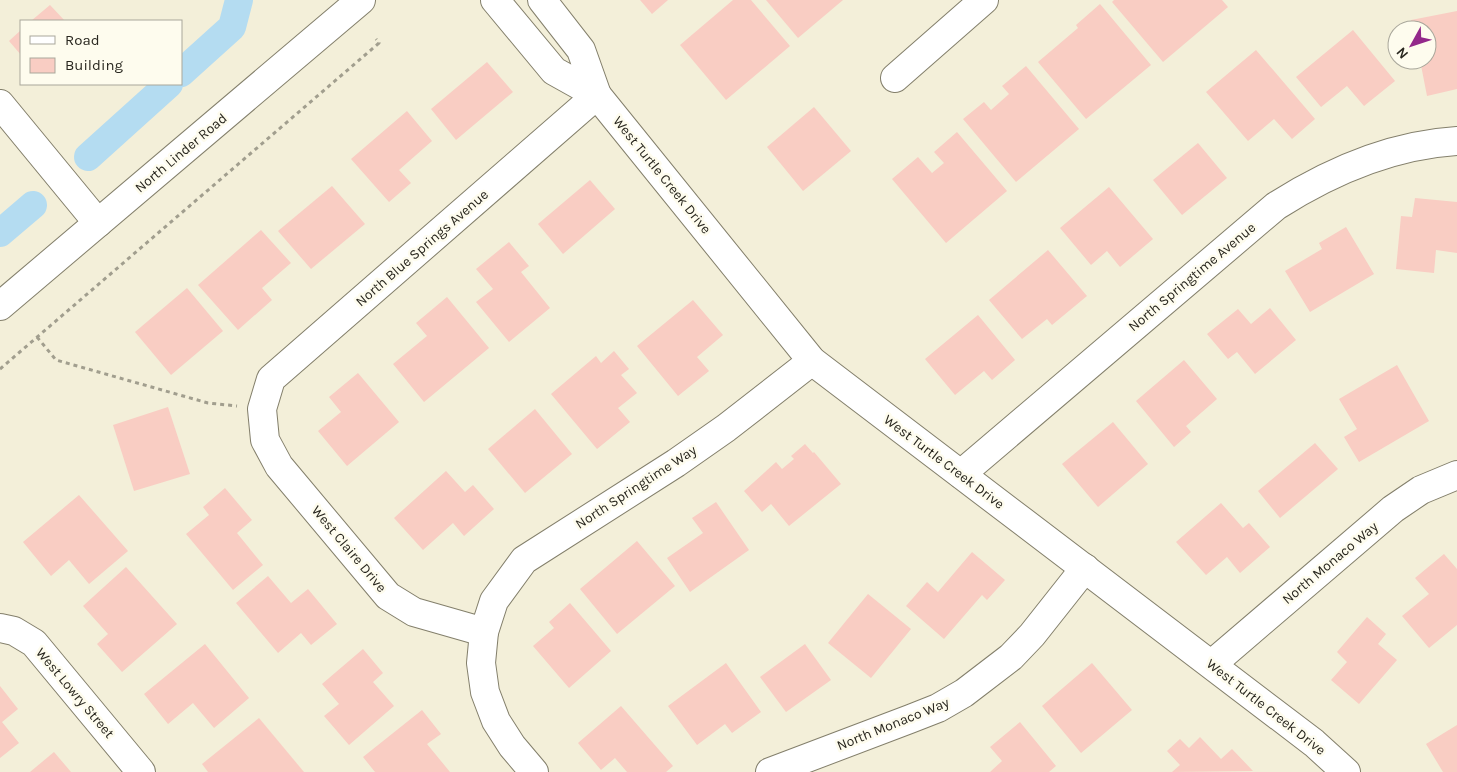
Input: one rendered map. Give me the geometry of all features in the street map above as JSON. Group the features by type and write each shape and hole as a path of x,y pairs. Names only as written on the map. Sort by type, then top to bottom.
{"street":[{"name":"North Linder Road","path":"0,306 361,0"},
{"name":"West Turtle Creek Drive","path":"495,0 554,71 597,95"},
{"name":"West Turtle Creek Drive","path":"542,0 581,50 597,95 812,360 1314,743 1333,768"},
{"path":"895,78 984,0"},
{"name":"North Blue Springs Avenue","path":"262,409 272,379 597,95"},
{"path":"0,104 98,223"},
{"name":"North Springtime Avenue","path":"960,474 1276,206 1329,175 1358,163 1387,153 1418,146 1457,141"},
{"name":"North Springtime Way","path":"484,632 494,601 524,560 676,463 726,428 812,360"},
{"name":"West Claire Drive","path":"262,409 265,440 279,466 388,596 414,612 484,632"},
{"name":"North Monaco Way","path":"1212,664 1393,509 1421,490 1457,475"},
{"name":"North Monaco Way","path":"770,772 938,708 964,693 1011,657 1032,635 1085,568"},
{"name":"West Lowry Street","path":"0,628 14,631 34,643 141,772"},
{"path":"484,632 481,663 485,692 496,721 512,746 534,772"}],"path":[{"path":"0,369 379,43 376,39"},
{"path":"37,337 56,360 208,403 262,409"}],"building":[{"path":"640,0 668,0 652,14"},
{"path":"733,0 751,0 790,46 726,100 680,45"},
{"path":"766,0 843,0 798,38"},
{"path":"1114,0 1222,0 1228,7 1163,62 1112,2"},
{"path":"1100,4 1151,65 1086,119 1038,62 1078,28 1076,25"},
{"path":"50,5 64,20 32,20"},
{"path":"1457,11 1457,89 1427,96 1422,70 1437,70 1437,20 1411,20"},
{"path":"1353,30 1395,81 1364,106 1347,86 1321,107 1296,77"},
{"path":"20,31 20,54 9,41"},
{"path":"1256,50 1315,119 1292,139 1274,119 1248,141 1206,92"},
{"path":"487,62 513,92 456,140 431,109"},
{"path":"1026,66 1079,129 1016,182 963,119 984,102 991,110 1009,94 1002,86"},
{"path":"814,107 851,151 803,191 767,147"},
{"path":"407,111 432,141 399,170 411,183 389,202 351,159"},
{"path":"957,132 1007,191 946,243 892,179 918,157 932,173 944,163 934,152"},
{"path":"1198,143 1227,178 1182,215 1153,180"},
{"path":"590,180 615,209 563,254 538,224"},
{"path":"332,186 365,224 311,269 278,231"},
{"path":"1109,187 1153,239 1120,267 1107,251 1091,265 1060,228"},
{"path":"1415,198 1457,202 1457,253 1436,250 1434,273 1396,269 1401,216 1412,217"},
{"path":"1346,227 1374,274 1310,312 1285,271 1322,249 1319,243"},
{"path":"261,230 291,263 262,288 272,300 238,330 198,285"},
{"path":"509,242 529,266 521,272 550,308 509,342 476,302 493,289 476,269"},
{"path":"1048,250 1087,296 1052,325 1047,319 1022,339 989,300"},
{"path":"187,288 223,331 171,375 135,332"},
{"path":"447,297 489,348 424,402 393,364 427,336 416,323"},
{"path":"693,300 723,335 697,357 709,371 678,396 637,346"},
{"path":"1270,308 1296,340 1255,374 1237,352 1228,359 1207,334 1238,309 1251,324"},
{"path":"978,315 1015,360 992,380 984,371 955,395 925,359"},
{"path":"614,351 629,369 621,375 637,393 618,408 630,422 597,449 551,394 596,356 601,363"},
{"path":"1184,360 1217,399 1186,426 1191,432 1174,447 1136,401"},
{"path":"1397,365 1429,421 1359,462 1344,437 1357,429 1339,399"},
{"path":"358,373 399,422 347,466 318,431 341,412 329,397"},
{"path":"168,407 190,474 134,491 113,425"},
{"path":"535,409 572,454 525,493 488,449"},
{"path":"1113,422 1148,464 1098,507 1062,464"},
{"path":"1315,443 1338,469 1280,518 1258,491"},
{"path":"805,444 841,484 789,526 771,504 762,512 744,491 776,462 782,469 794,459 791,456"},
{"path":"446,471 465,492 473,485 494,509 464,536 453,523 423,550 394,518"},
{"path":"225,488 252,520 237,533 263,565 233,590 186,534 209,515 203,507"},
{"path":"79,495 128,551 89,584 69,560 51,576 23,542"},
{"path":"716,502 749,550 690,592 667,558 703,533 692,518"},
{"path":"1221,503 1243,528 1249,523 1270,547 1240,573 1227,557 1206,575 1176,542"},
{"path":"637,541 675,586 617,634 580,589"},
{"path":"972,552 1005,580 987,600 982,595 944,639 906,606 927,582 938,592"},
{"path":"1444,554 1457,569 1457,625 1429,648 1402,616 1429,594 1415,578"},
{"path":"126,567 177,624 122,672 97,644 108,634 83,606"},
{"path":"268,576 291,603 308,589 337,624 311,645 301,633 278,653 236,603"},
{"path":"868,594 911,629 871,678 828,643"},
{"path":"570,603 611,651 569,688 533,646 554,628 549,622"},
{"path":"1367,617 1386,634 1378,644 1397,660 1359,704 1331,680 1347,662 1337,652"},
{"path":"205,644 249,698 214,728 193,703 168,724 144,694"},
{"path":"805,644 831,680 786,712 760,677"},
{"path":"363,649 383,673 373,682 394,706 349,745 324,716 339,704 322,684"},
{"path":"726,663 761,712 732,733 725,724 697,745 668,706"},
{"path":"1092,663 1132,710 1081,753 1042,706"},
{"path":"0,686 18,709 2,722 19,743 0,758"},
{"path":"621,706 673,766 666,772 627,772 615,758 601,770 578,743"},
{"path":"422,710 441,734 427,744 450,772 375,772 363,757"},
{"path":"259,718 304,772 208,772 202,764"},
{"path":"1020,722 1056,766 1049,772 990,772 1002,761 990,747"},
{"path":"1457,725 1457,772 1443,772 1426,744"},
{"path":"1200,737 1221,759 1232,749 1253,771 1172,772 1180,765 1167,751 1180,739 1189,748"},
{"path":"54,752 71,772 30,772"}],"waterway":[{"path":"182,72 232,27 239,0"},
{"path":"88,157 168,85"},
{"path":"0,233 33,205"}]}
